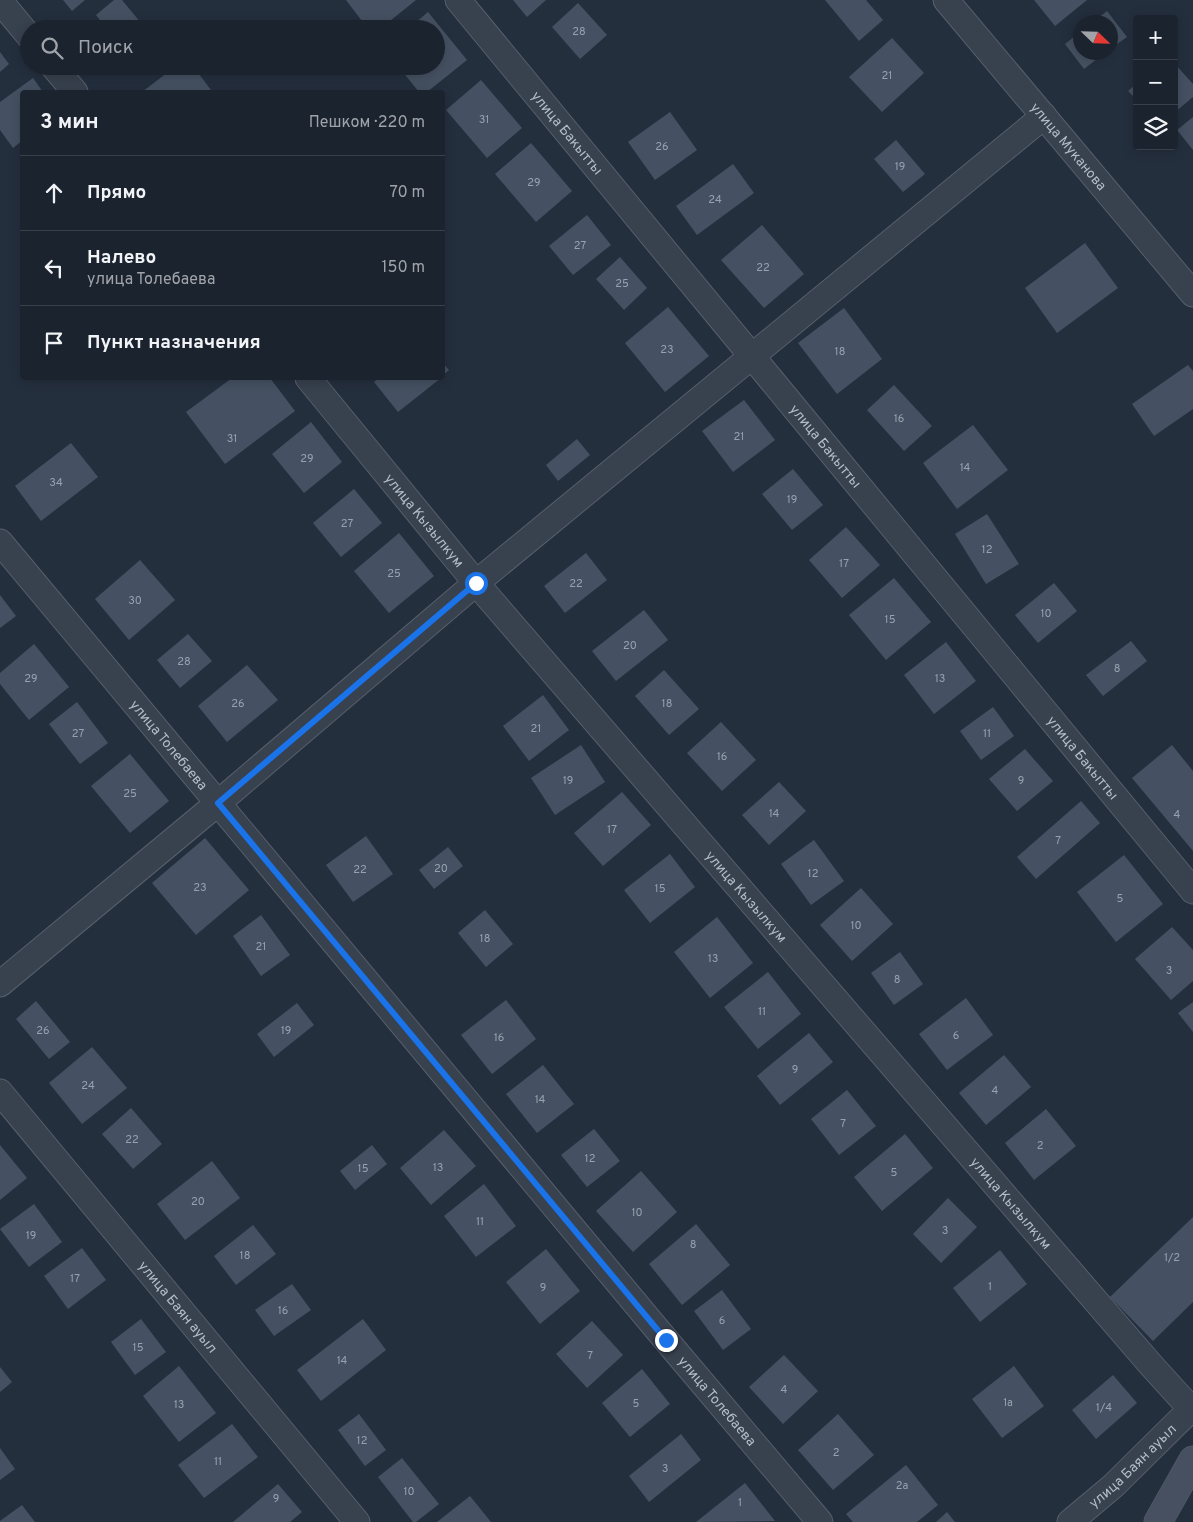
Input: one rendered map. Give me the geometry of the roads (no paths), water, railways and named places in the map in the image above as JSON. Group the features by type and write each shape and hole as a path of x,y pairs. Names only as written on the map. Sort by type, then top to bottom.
{"street":[{"name":"улица Бакытты","path":"458,0 1193,891"},
{"name":"улица Муканова","path":"946,0 1193,294"},
{"path":"0,1 20,25"},
{"path":"61,75 73,90"},
{"path":"0,984 218,803 476,583 1044,116"},
{"name":"улица Кызылкум","path":"310,380 476,583 1131,1342 1192,1408"},
{"name":"улица Толебаева","path":"0,542 672,1348 820,1522"},
{"name":"улица Баян ауыл","path":"0,1092 357,1522"},
{"name":"улица Баян ауыл","path":"1070,1522 1113,1486 1192,1408"},
{"path":"1158,1522 1193,1460"}]}
